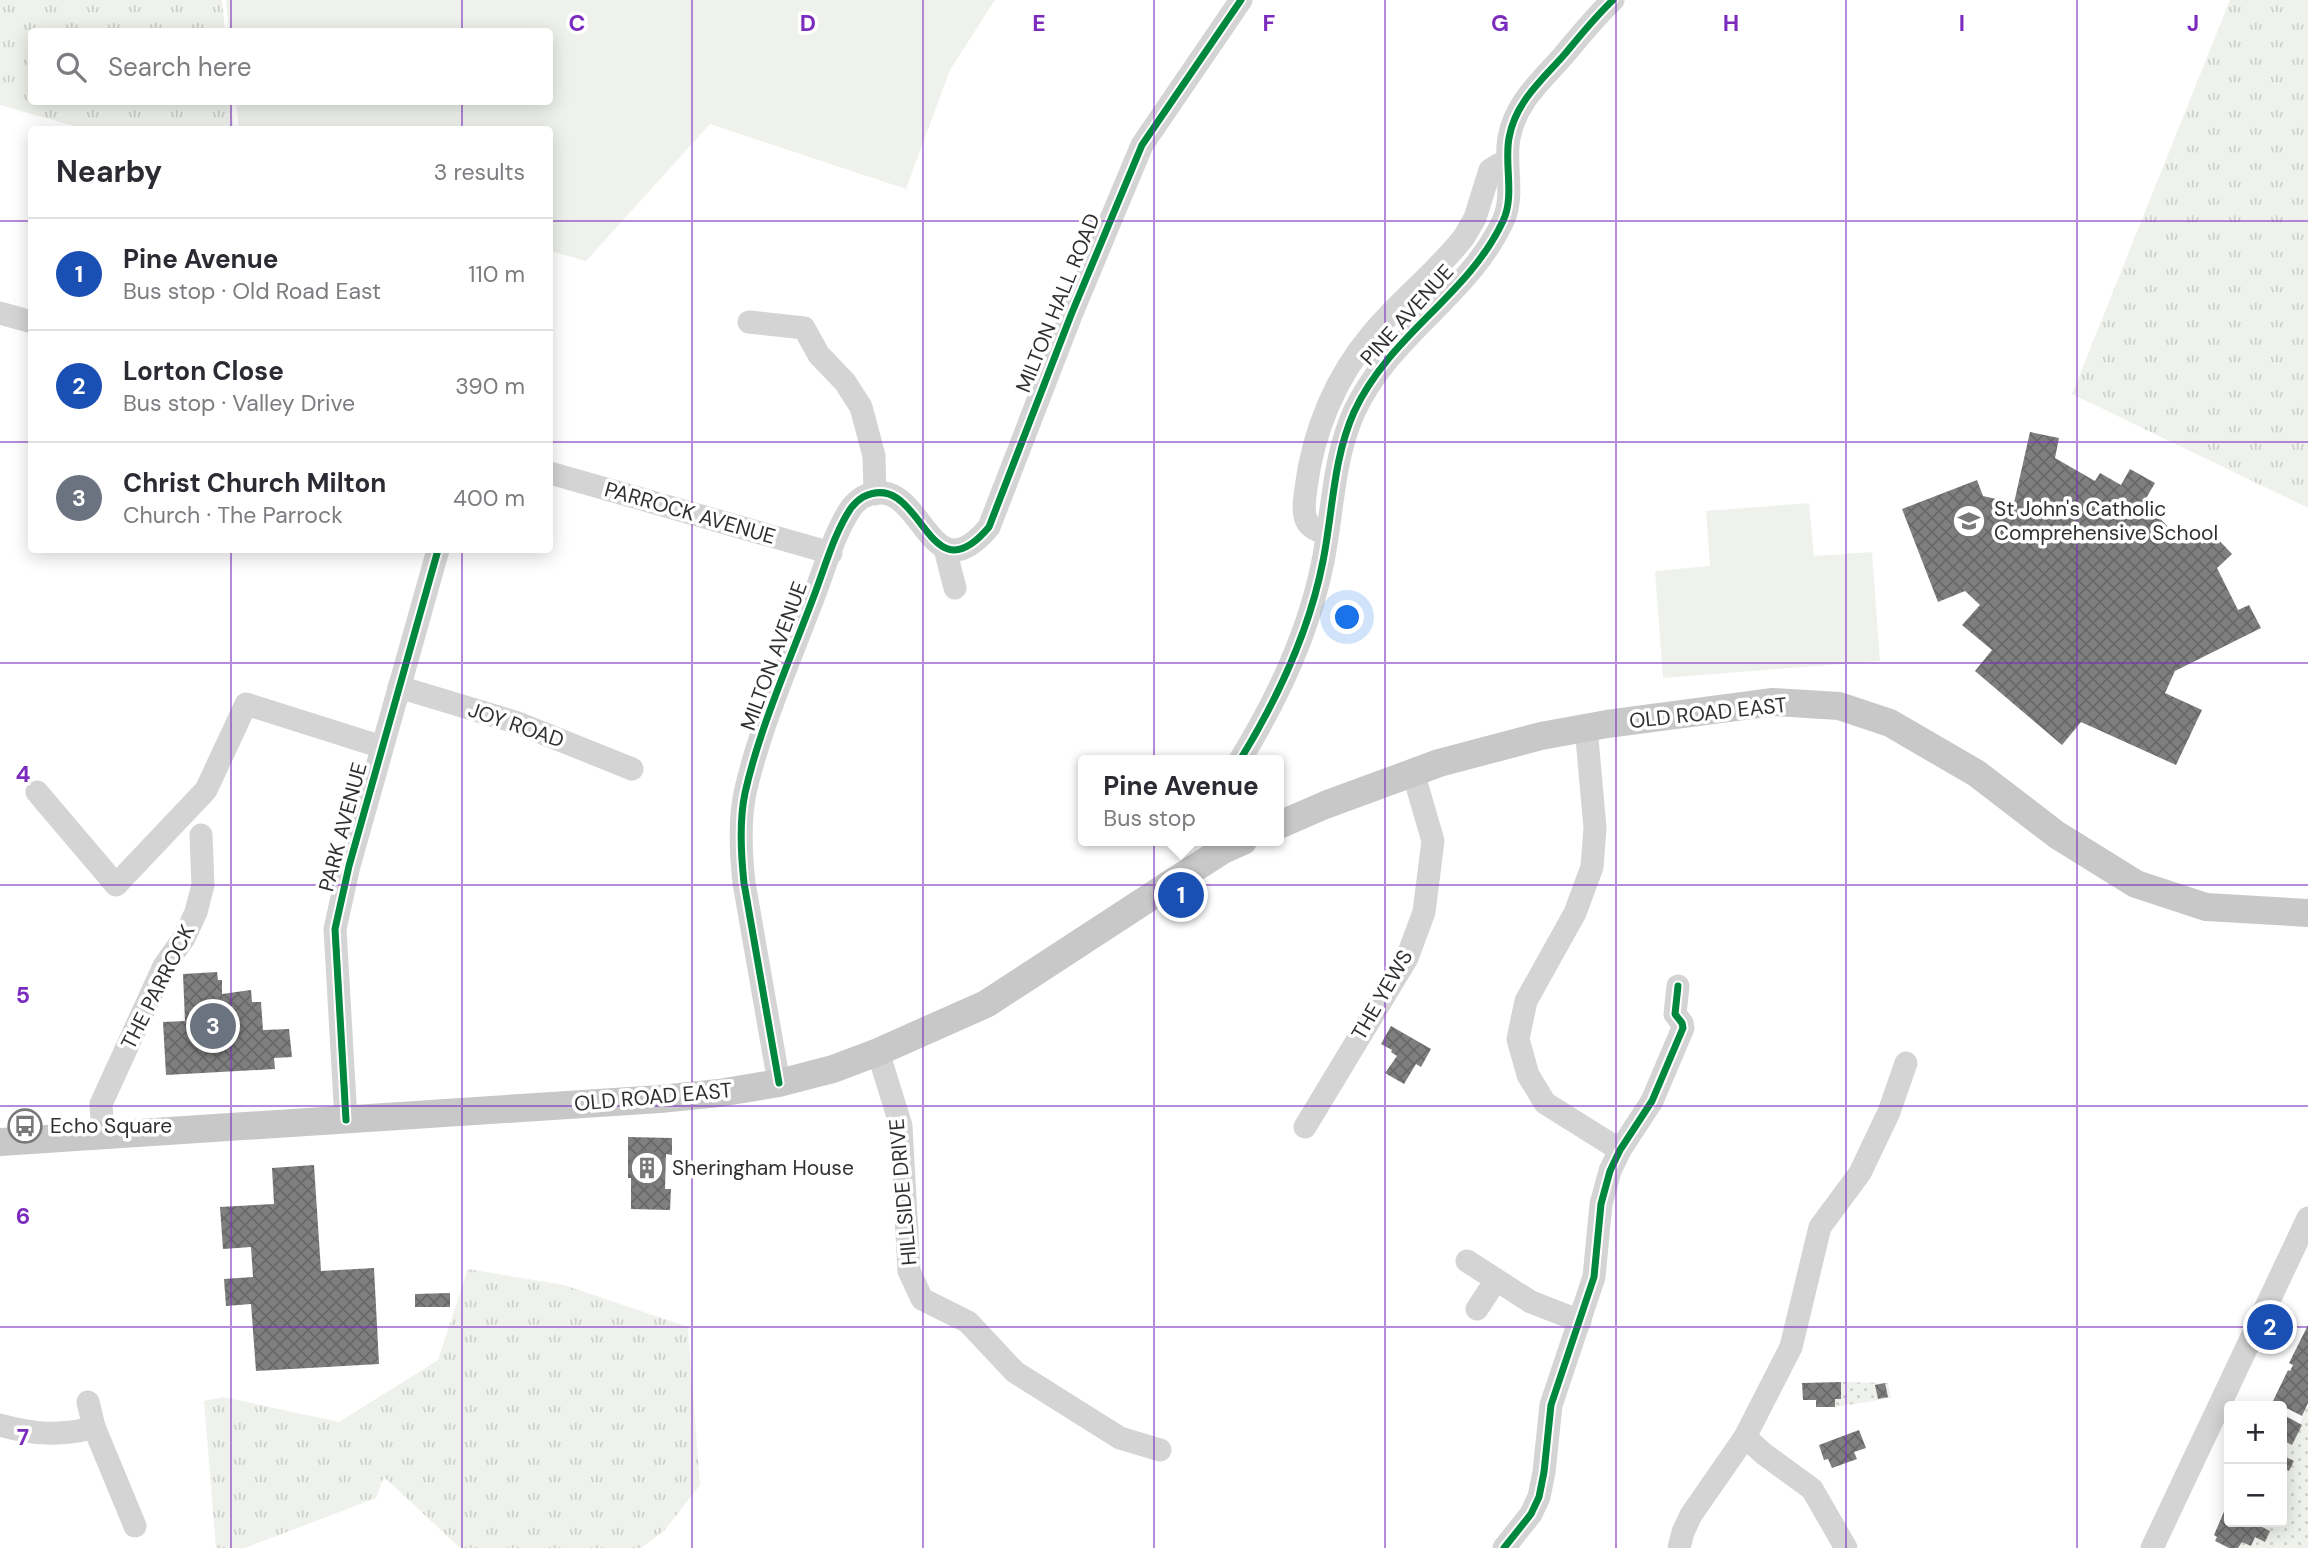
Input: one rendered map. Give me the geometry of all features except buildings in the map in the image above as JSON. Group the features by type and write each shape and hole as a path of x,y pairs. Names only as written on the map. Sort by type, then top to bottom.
{"main road":[{"name":"OLD ROAD EAST","path":"1284,823 1413,772 1504,745 1586,727 1773,702 1839,706 1890,723 1976,773 2057,835 2136,884 2206,907 2308,913"},
{"name":"OLD ROAD EAST","path":"0,1142 660,1099 779,1083 833,1069 878,1052 986,1004 1226,846"}],"street":[{"name":"MILTON HALL ROAD","path":"945,549 958,552 971,547 989,527 1071,315 1142,145 1241,0"},
{"name":"PINE AVENUE","path":"1243,755 1263,722 1298,647 1315,598 1340,455 1356,408 1390,354 1462,281 1490,244 1507,211 1510,133 1522,103 1613,0"},
{"path":"0,313 28,321"},
{"path":"749,322 813,328 819,355 845,382 861,407 873,451 876,494 886,494 900,501 945,549 955,589"},
{"name":"PARROCK AVENUE","path":"553,474 831,553"},
{"name":"MILTON AVENUE","path":"779,1083 744,883 742,858 745,794 766,724 831,553 853,506 863,497 876,494"},
{"name":"PARK AVENUE","path":"345,1121 335,929 349,866 437,553"},
{"name":"JOY ROAD","path":"398,687 523,724 632,769"},
{"path":"37,792 116,885 206,790 246,704 382,747"},
{"path":"1586,727 1595,828 1592,867 1575,913 1525,1002 1518,1039 1528,1075 1545,1103 1620,1150"},
{"name":"THE YEWS","path":"1305,1126 1407,958 1424,912 1433,841 1413,772"},
{"name":"THE PARROCK","path":"103,1136 101,1104 164,966 184,938 196,912 203,885 201,835"},
{"path":"1504,1548 1529,1516 1539,1497 1552,1400 1594,1277 1603,1194 1620,1150 1652,1101 1683,1028 1675,1014 1678,986"},
{"name":"HILLSIDE DRIVE","path":"878,1052 901,1126 909,1271 922,1299 968,1322 1015,1372 1120,1438 1160,1450"},
{"path":"1679,1548 1691,1515 1745,1437 1791,1348 1820,1227 1860,1173 1889,1112 1906,1063"},
{"path":"2152,1548 2308,1218"},
{"path":"1467,1261 1531,1301 1580,1321"},
{"path":"1477,1309 1496,1280"},
{"path":"88,1402 94,1427 135,1526"},
{"path":"0,1425 26,1432 59,1434 94,1427"},
{"path":"1745,1437 1812,1489 1846,1548"}],"green space":[{"path":"0,0 222,0 225,28 28,28 28,105 231,105 234,126 74,126 0,105"},
{"path":"226,0 995,0 950,70 906,189 710,124 586,261 553,252 553,126 239,126 236,105 553,105 553,28 229,28"},
{"path":"2230,0 2308,0 2308,508 2072,394"},
{"path":"1809,503 1814,556 1872,552 1880,661 1663,678 1655,571 1710,566 1706,511"},
{"path":"468,1269 564,1285 688,1327 700,1485 665,1530 641,1548 460,1548 384,1477 376,1498 245,1548 216,1548 204,1401 223,1397 339,1422 438,1360"},
{"path":"1841,1382 1888,1383 1891,1398 1835,1407 1835,1399 1841,1399"},
{"path":"2308,1403 2308,1548 2238,1548 2242,1542 2255,1537 2262,1527 2287,1527 2287,1442 2292,1444"}],"cycle path":[{"path":"779,1083 744,883 742,815 751,769 766,721 834,541 855,504 863,497 883,493 899,500 937,543 951,550 968,546 989,527 1071,315 1142,145 1241,0"},
{"path":"1243,755 1267,713 1301,639 1317,588 1338,467 1354,412 1369,384 1388,360 1470,272 1488,248 1506,211 1509,191 1509,138 1517,114 1538,83 1613,0"},
{"path":"346,1120 335,929 349,866 437,553"},
{"path":"1504,1548 1531,1514 1539,1497 1551,1405 1594,1277 1601,1204 1610,1171 1620,1150 1652,1101 1683,1028 1675,1014 1678,986"}],"place":[{"name":"St John's Catholic Comprehensive School","path":"1969,521"},
{"name":"Pine Avenue","path":"1181,895"},
{"name":"Christ Church Milton","path":"213,1026"},
{"name":"Echo Square","path":"25,1126"},
{"name":"Sheringham House","path":"647,1168"},
{"name":"Lorton Close","path":"2270,1327"}]}
